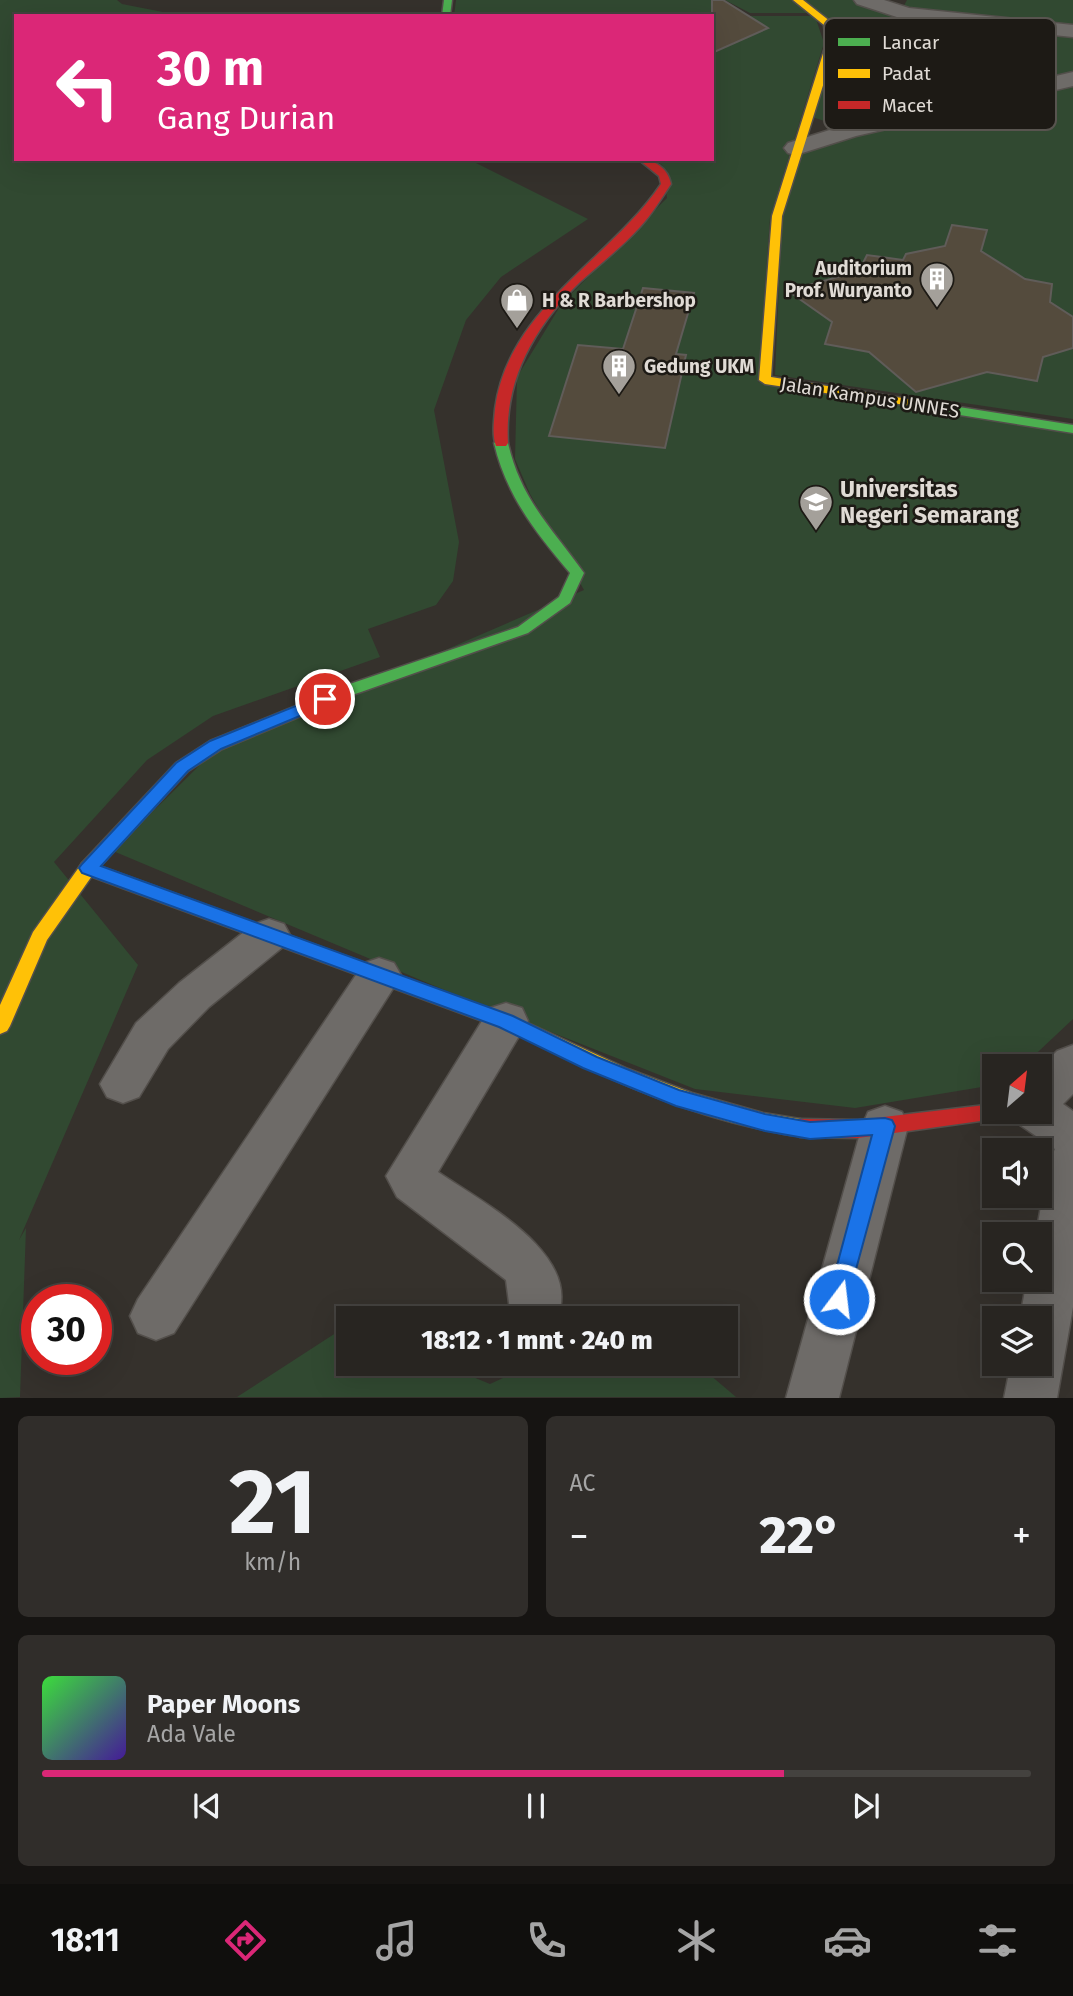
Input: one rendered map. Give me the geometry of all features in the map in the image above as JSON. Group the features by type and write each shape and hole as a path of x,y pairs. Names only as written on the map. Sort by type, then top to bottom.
{"street":[{"name":"Jalan Kampus UNNES","path":"797,0 824,19"},
{"path":"864,0 906,14 945,18"},
{"name":"Jalan Kampus UNNES","path":"824,64 777,216 765,380 1073,429"},
{"path":"806,117 824,123"},
{"path":"796,148 853,130"},
{"path":"0,1026 39,937 88,868 182,767 216,745 302,707 523,630 546,617 566,600 576,584 577,573 543,531 513,487 499,443 498,416 510,373 526,342 556,300 643,217 666,184 664,176 645,161"},
{"path":"88,868 506,1021 590,1062 676,1098 765,1123 810,1130 885,1126 982,1114"},
{"path":"123,1084 152,1036 194,995 270,934"},
{"path":"156,1316 379,975"},
{"path":"506,1021 410,1176 414,1182 517,1256 530,1270 537,1283 535,1306"},
{"path":"1052,1086 1073,1065"},
{"path":"1052,1122 1073,1136"},
{"path":"812,1398 885,1126"},
{"path":"1048,1306 1073,1162"},
{"path":"1030,1398 1034,1376"}],"green space":[{"path":"0,0 117,0 122,4 168,13 190,14 14,14 14,161 472,161 588,219 501,277 466,320 434,410 459,542 453,581 436,605 368,629 380,657 213,716 147,760 54,862 138,965 19,1240 26,1228 24,1284 21,1284 20,1397 0,1398"},
{"name":"Universitas Negeri Semarang","path":"456,0 713,0 744,16 815,16 824,43 770,218 758,382 1073,434 1073,1019 1036,1054 982,1054 982,1087 855,1108 695,1089 442,989 113,851 216,749 584,590 530,494 515,459 517,377 562,303 667,198 662,165 655,161 714,161 714,14 454,14"},
{"path":"725,0 791,0 811,13 750,13"},
{"path":"804,0 856,0 974,18 824,18 823,14"},
{"path":"907,0 1073,0 1073,29 1056,27 1056,18 968,18 901,11"},
{"path":"1056,30 1073,33 1073,78 1056,82"},
{"path":"824,76 824,121 809,116"},
{"path":"1073,81 1073,419 775,375 782,216 800,149 876,130 1056,130 1056,85"},
{"path":"336,1333 336,1376 471,1376 490,1384 507,1376 711,1376 736,1397 237,1397"}],"building":[{"path":"712,0 723,0 768,28 714,52"},
{"name":"Auditorium Prof. Wuryanto","path":"952,225 987,230 981,251 1025,279 1052,284 1050,302 1073,317 1073,348 1043,357 1037,381 987,372 916,392 869,352 825,344 832,322 788,291 859,271 867,255 903,260 906,254 945,246"},
{"name":"Gedung UKM","path":"643,288 694,293 676,354 686,355 665,448 549,436 578,345 623,349"}],"traffic: fast":[{"path":"446,14 448,0"},
{"path":"927,406 1073,429"},
{"path":"338,694 523,630 565,600 577,573 520,497 505,462 501,443"}],"traffic: slow":[{"path":"797,0 824,21"},
{"path":"824,66 777,216 765,380 927,406"},
{"path":"0,1026 39,937 88,868 182,767 216,745 338,694"},
{"path":"519,1027 621,1074 690,1101 726,1112 800,1128"}],"traffic: jam":[{"path":"501,443 500,422 508,380 527,340 567,289 634,227 666,184 664,175 646,161"},
{"path":"88,868 519,1027"},
{"path":"800,1128 858,1129 982,1114"}],"place":[{"name":"Auditorium Prof. Wuryanto","path":"937,309"},
{"name":"H & R Barbershop","path":"517,330"},
{"name":"Gedung UKM","path":"619,396"},
{"name":"Universitas Negeri Semarang","path":"816,532"}],"route":[{"path":"325,699 216,745 182,767 88,868 506,1021 590,1062 676,1098 765,1123 810,1130 885,1126 839,1299"}]}
